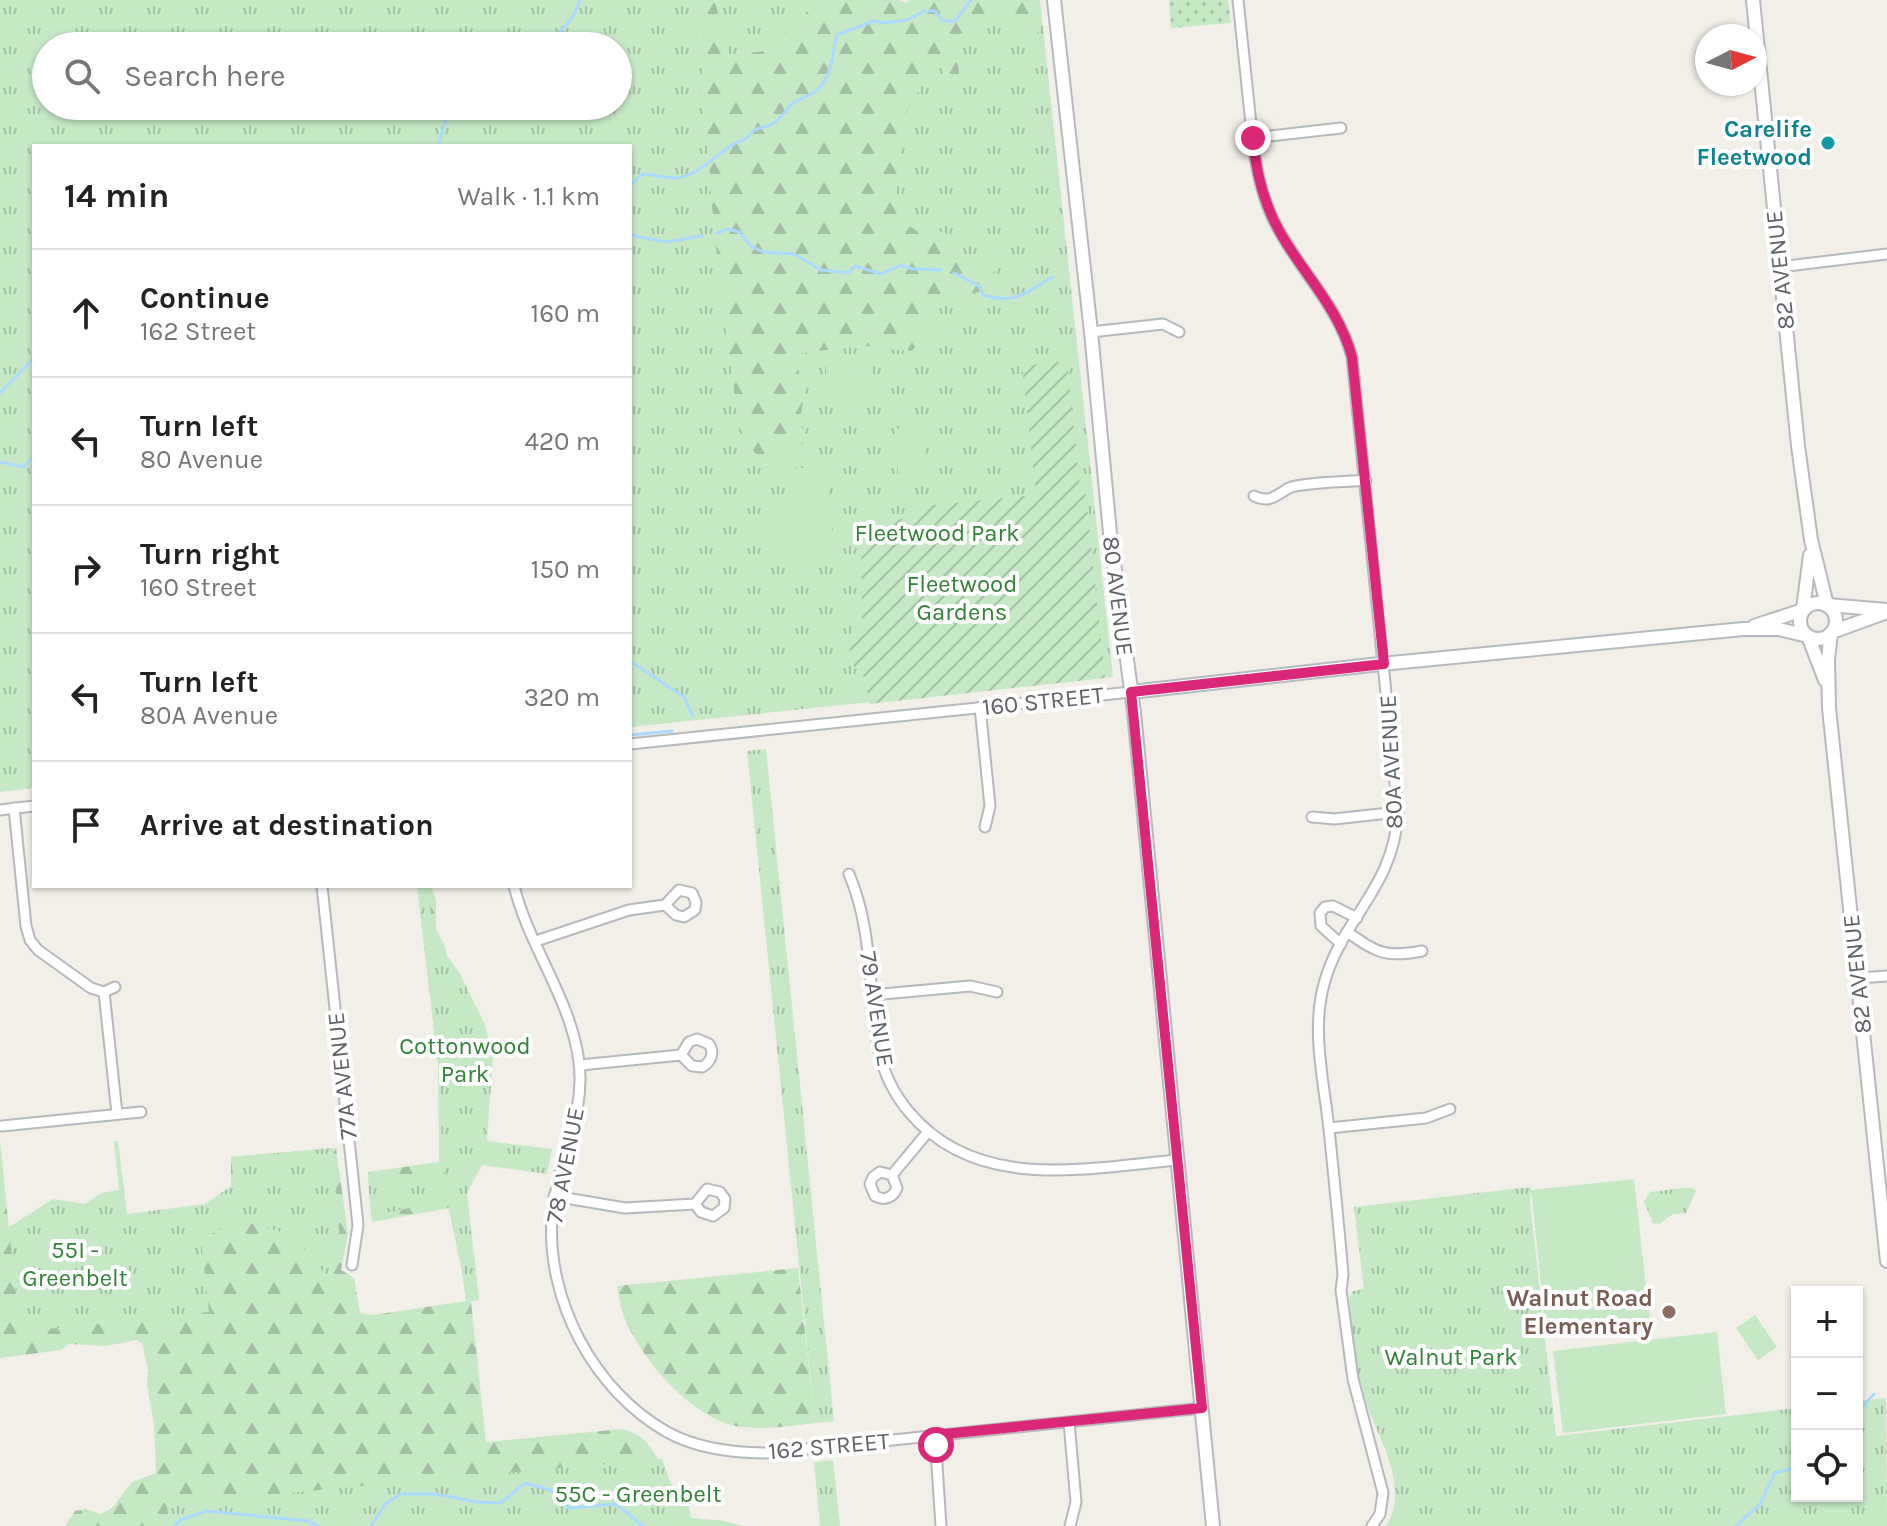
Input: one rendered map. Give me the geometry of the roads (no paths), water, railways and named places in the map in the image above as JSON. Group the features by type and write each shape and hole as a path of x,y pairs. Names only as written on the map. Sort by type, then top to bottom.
{"street":[{"name":"80 AVENUE","path":"1054,0 1110,533 1131,692 1213,1526"},
{"name":"80A AVENUE","path":"1238,0 1259,179 1272,217 1287,245 1332,307 1349,345 1356,375 1398,812 1391,857 1379,883 1341,944 1323,984 1319,1009 1319,1046 1343,1275 1341,1290 1353,1379 1376,1463 1383,1504 1372,1526"},
{"name":"82 AVENUE","path":"1753,0 1779,267 1811,540 1828,605"},
{"path":"1253,138 1341,128"},
{"path":"1779,267 1887,254"},
{"path":"1091,332 1163,324 1179,332"},
{"path":"1254,496 1271,500 1295,487 1366,480"},
{"name":"82 AVENUE","path":"1803,609 1808,589 1811,540"},
{"path":"1811,603 1887,611 1823,638 1808,636 1800,627 1803,609 1811,603"},
{"path":"1828,605 1836,621 1832,632"},
{"name":"160 STREET","path":"1743,629 1803,609"},
{"name":"160 STREET","path":"632,744 1743,629 1779,629 1808,636"},
{"name":"82 AVENUE","path":"1832,632 1827,687 1887,1261"},
{"name":"82 AVENUE","path":"1808,636 1827,687"},
{"path":"980,707 990,806 985,827"},
{"path":"0,810 32,806"},
{"path":"14,808 30,940 38,950 91,988 104,992 115,987"},
{"path":"1312,817 1334,819 1398,812"},
{"name":"79 AVENUE","path":"849,874 863,909 878,1050 883,1068 895,1093 927,1133"},
{"name":"77A AVENUE","path":"322,888 358,1225 352,1265"},
{"name":"78 AVENUE","path":"515,888 571,1023 580,1065 575,1127 554,1196 552,1243 557,1287 574,1332 589,1353"},
{"path":"536,941 629,910 665,905"},
{"path":"1341,944 1321,926 1320,913 1325,907 1333,906 1357,918"},
{"path":"1347,932 1386,955 1422,951"},
{"path":"1858,978 1887,976"},
{"path":"872,995 970,986 997,992"},
{"path":"104,992 117,1114"},
{"path":"580,1065 681,1055"},
{"path":"1329,1128 1426,1118 1450,1109"},
{"path":"2,1126 141,1112"},
{"path":"892,1175 927,1133 978,1159 1019,1169 1066,1170 1178,1160"},
{"path":"554,1196 625,1208 695,1204"},
{"name":"162 STREET","path":"589,1353 630,1405 668,1432 687,1441 730,1451 767,1453 1202,1408"},
{"path":"1069,1422 1076,1502 1070,1526"},
{"path":"935,1435 941,1526"}],"waterway":[{"path":"560,32 571,19 580,0"},
{"path":"632,183 642,174 674,178 689,175 754,130 775,122 793,103 815,92 823,84 837,35 873,21 907,20 924,11 935,11 943,21 955,21 971,0"},
{"path":"439,144 446,120"},
{"path":"717,233 728,229 739,232 751,246 763,252 794,254 821,270 848,273 855,266 881,274 901,265 913,269 941,270"},
{"path":"632,235 666,242 702,236"},
{"path":"954,273 979,286 983,295 1004,299 1020,295 1053,277"},
{"path":"0,393 32,360"},
{"path":"0,462 23,467 32,460"},
{"path":"632,662 684,697 693,716"},
{"path":"632,735 672,731"},
{"path":"1863,1406 1874,1394"},
{"path":"1736,1526 1760,1504 1775,1473 1791,1469"},
{"path":"371,1526 385,1504 401,1494 435,1494 501,1503 525,1483 557,1492 568,1508 616,1504 643,1526"},
{"path":"174,1526 180,1520 206,1511 309,1521 318,1526"}],"place":[{"name":"Carelife Fleetwood","path":"1828,143"},
{"name":"Walnut Road Elementary","path":"1669,1312"}],"park label":[{"name":"Fleetwood Park","path":"937,533"},
{"name":"Fleetwood Gardens","path":"962,598"},
{"name":"Cottonwood Park","path":"465,1060"},
{"name":"55I - Greenbelt","path":"75,1264"},
{"name":"Walnut Park","path":"1451,1357"},
{"name":"55C - Greenbelt","path":"638,1494"}]}
